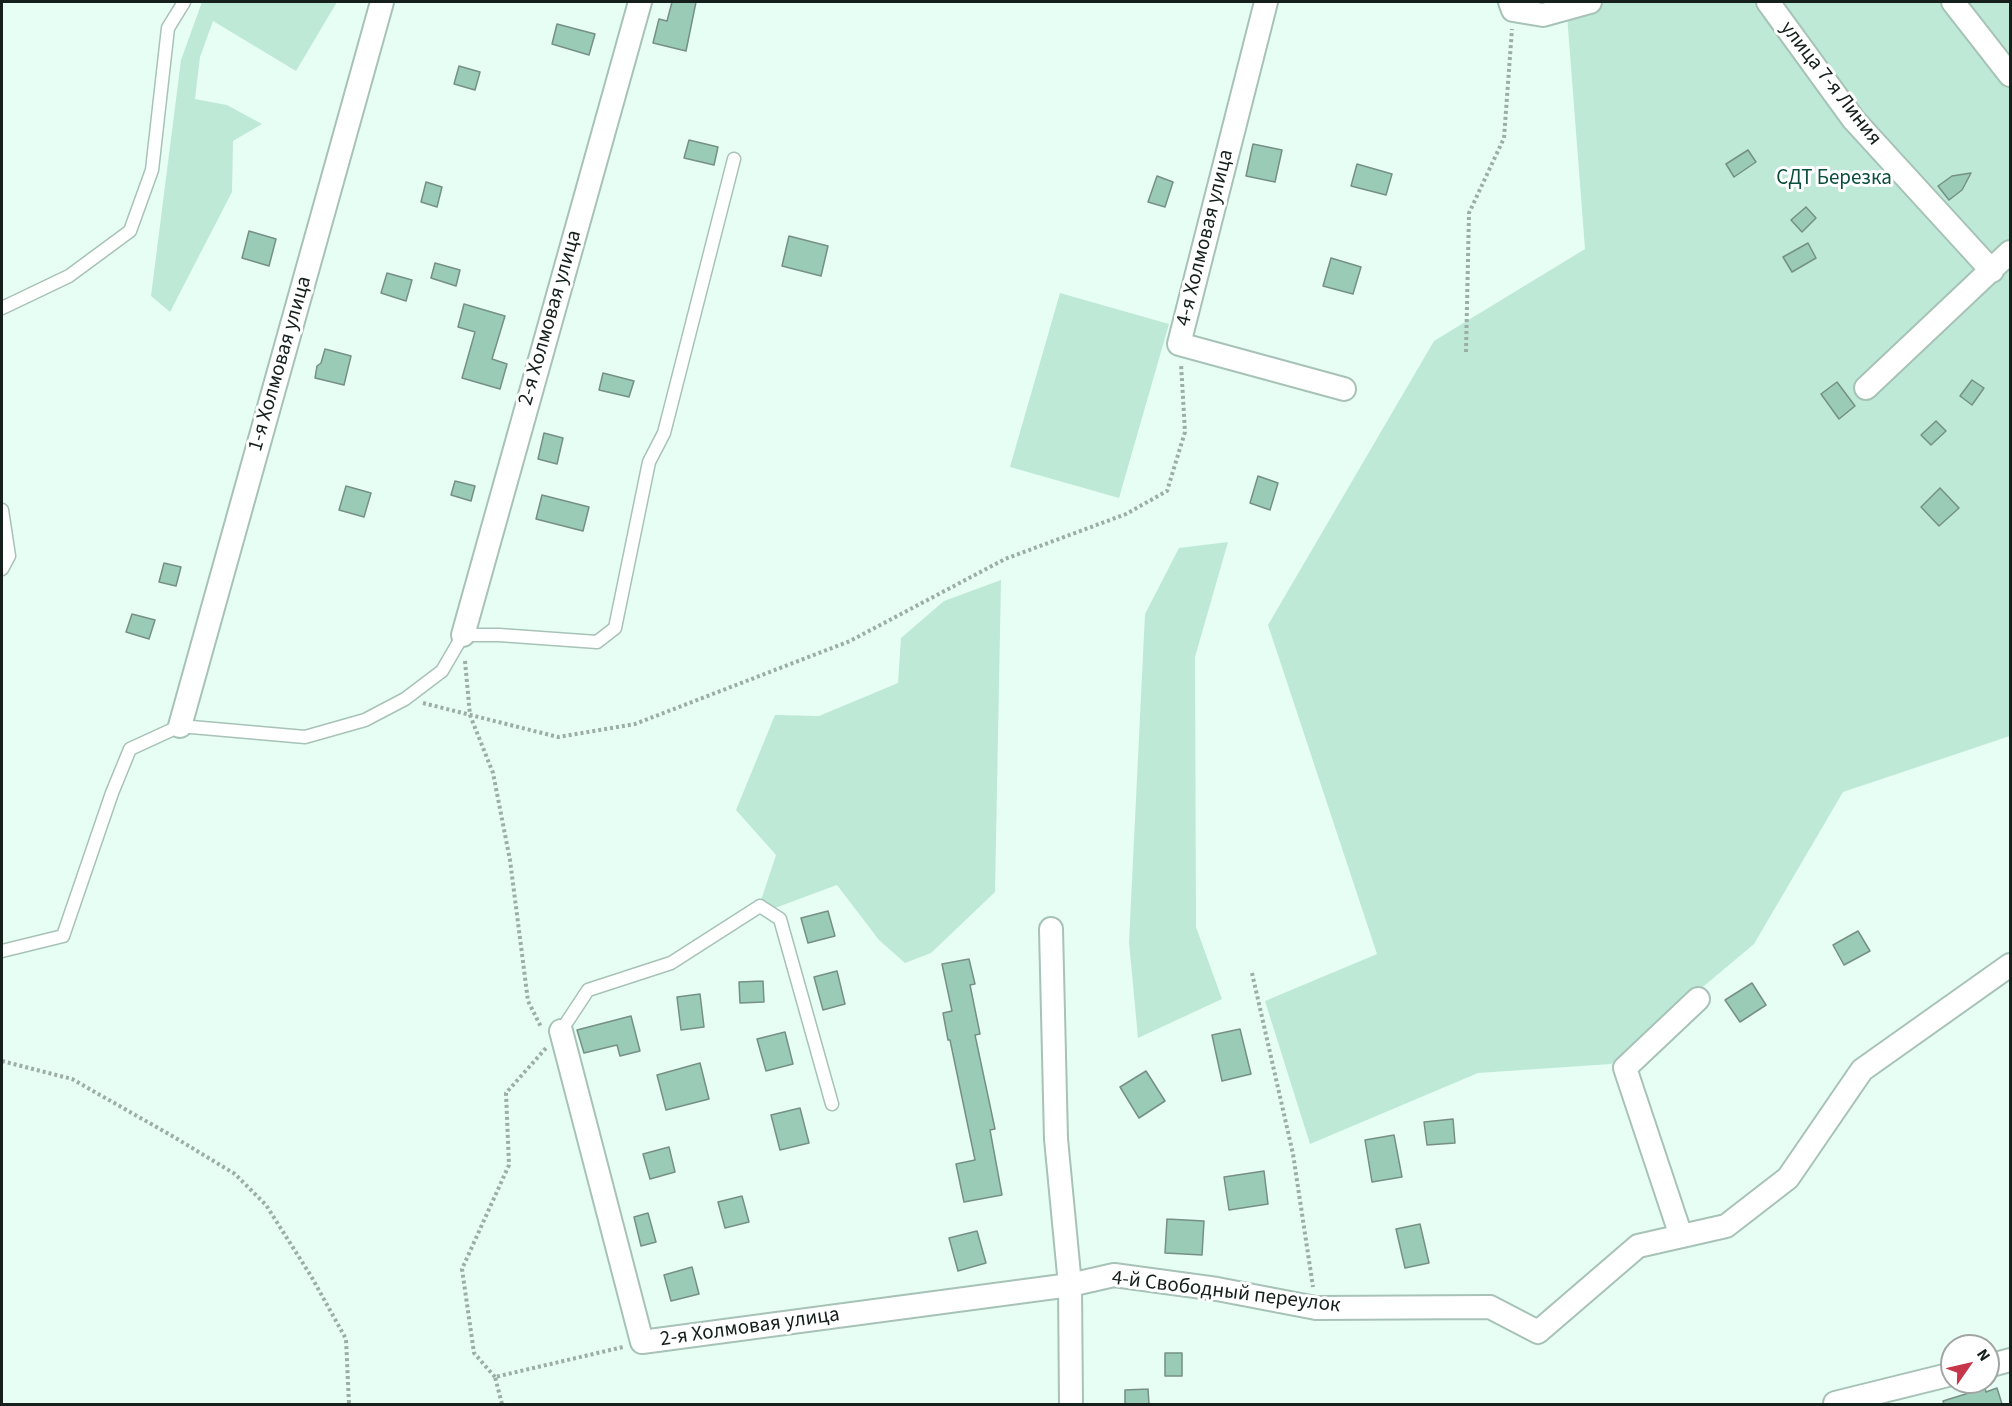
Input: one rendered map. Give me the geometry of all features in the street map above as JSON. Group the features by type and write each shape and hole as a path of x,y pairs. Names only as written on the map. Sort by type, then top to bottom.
{"street":[{"name":"1-я Холмовая улица","path":"180,726 382,2"},
{"name":"2-я Холмовая улица","path":"463,635 640,2"},
{"name":"4-я Холмовая улица","path":"1266,2 1179,344 1344,389"},
{"path":"1511,6 1543,15 1590,2"},
{"name":"улица 7-я Линия","path":"1768,2 1853,119 1992,271"},
{"path":"1953,2 2010,75"},
{"path":"1866,388 2010,252"},
{"path":"1051,929 1056,1139 1070,1285 1071,1404"},
{"path":"1698,999 1625,1068 1681,1236 1726,1226 1788,1178 1862,1070 2010,965"},
{"name":"2-я Холмовая улица","path":"555,1037 642,1342 1070,1285"},
{"name":"4-й Свободный переулок","path":"1070,1285 1114,1275 1217,1289 1316,1308 1490,1307 1538,1332 1638,1246 1681,1236"},
{"path":"1835,1404 1940,1377"}],"lane":[{"path":"2,308 69,276 130,231 152,170 168,28 184,2"},
{"path":"2,951 63,936 112,793 130,749 180,726 305,737 365,720 405,699 442,671 463,635 499,635 597,642 615,628 649,462 664,433 734,159"},
{"path":"2,510 9,556 2,569"},
{"path":"555,1037 588,990 671,963 760,906 780,919 832,1104"}],"path":[{"path":"1466,352 1469,213 1504,138 1511,6"},
{"path":"405,699 558,736 635,724 850,640 1005,559 1126,514 1167,491 1185,432 1179,344"},
{"path":"463,635 470,715 494,773 510,860 528,1001 555,1037 506,1093 508,1165 462,1269 474,1353 495,1377 502,1404"},
{"path":"1252,973 1293,1154 1316,1308"},
{"path":"2,1061 72,1080 236,1174 266,1205 311,1276 346,1339 349,1404"},
{"path":"495,1377 642,1342"}],"green space":[{"path":"202,2 337,2 296,71 213,21 200,57 195,99 227,105 262,124 233,141 232,192 170,312 151,296 181,60"},
{"name":"СДТ Березка","path":"1566,2 2010,2 2010,736 1843,792 1754,944 1611,1064 1478,1073 1310,1144 1265,1001 1377,954 1268,625 1434,341 1585,249"},
{"path":"1060,293 1169,324 1119,498 1010,467"},
{"path":"1228,542 1195,657 1196,927 1222,999 1138,1038 1129,942 1145,614 1179,548"},
{"path":"1001,580 995,892 931,953 905,963 879,940 837,885 756,915 776,855 736,810 775,715 819,716 898,683 901,638 944,601"}],"building":[{"path":"672,2 696,2 686,51 653,43 659,19 667,21"},
{"path":"557,24 595,34 589,55 552,44"},
{"path":"459,66 480,72 475,90 454,84"},
{"path":"689,140 718,147 714,165 684,158"},
{"path":"1253,144 1282,150 1275,182 1246,176"},
{"path":"1748,150 1756,162 1734,177 1726,164"},
{"path":"1357,164 1392,174 1386,195 1351,186"},
{"path":"1971,173 1962,190 1949,200 1938,186 1952,176"},
{"path":"1157,176 1173,182 1165,207 1148,202"},
{"path":"426,182 442,187 437,207 421,202"},
{"path":"1806,207 1816,218 1802,232 1791,220"},
{"path":"249,231 276,239 269,266 242,258"},
{"path":"789,236 828,246 821,276 782,266"},
{"path":"1808,243 1816,258 1792,272 1783,257"},
{"path":"1331,258 1361,267 1353,294 1323,286"},
{"path":"435,263 460,270 456,286 431,278"},
{"path":"387,273 412,280 406,301 381,293"},
{"path":"464,304 505,316 492,359 507,364 500,389 462,378 475,332 458,327"},
{"path":"325,349 351,356 344,385 315,378 317,366 321,363"},
{"path":"603,373 634,381 629,397 599,390"},
{"path":"1972,380 1984,388 1972,405 1960,396"},
{"path":"1837,382 1855,406 1839,419 1821,394"},
{"path":"1936,421 1946,431 1931,445 1921,435"},
{"path":"544,433 563,438 557,464 538,459"},
{"path":"1258,476 1278,483 1270,510 1250,503"},
{"path":"455,481 475,486 471,501 451,495"},
{"path":"346,486 371,493 364,517 339,510"},
{"path":"1940,488 1959,508 1939,526 1921,507"},
{"path":"542,495 589,507 583,531 536,519"},
{"path":"164,563 181,567 176,586 159,582"},
{"path":"132,614 155,620 149,639 126,632"},
{"path":"828,911 835,936 808,943 801,918"},
{"path":"1858,931 1870,951 1844,965 1833,945"},
{"path":"969,959 975,984 970,985 980,1034 975,1035 995,1129 990,1130 1002,1195 964,1202 956,1164 975,1160 943,1013 952,1011 942,964"},
{"path":"837,971 845,1004 823,1010 814,977"},
{"path":"763,981 764,1002 740,1003 739,982"},
{"path":"1752,983 1766,1005 1740,1022 1725,1000"},
{"path":"700,994 704,1027 681,1030 677,997"},
{"path":"631,1016 640,1051 620,1056 617,1045 584,1053 577,1030"},
{"path":"1240,1029 1251,1074 1222,1081 1212,1035"},
{"path":"785,1032 793,1064 766,1071 757,1039"},
{"path":"700,1063 709,1099 666,1110 657,1075"},
{"path":"1146,1071 1165,1101 1139,1118 1120,1087"},
{"path":"800,1108 809,1143 780,1150 771,1115"},
{"path":"1453,1119 1455,1143 1427,1145 1424,1122"},
{"path":"1394,1135 1402,1177 1372,1182 1365,1140"},
{"path":"669,1147 675,1172 650,1179 643,1154"},
{"path":"1264,1171 1268,1204 1229,1210 1224,1177"},
{"path":"742,1196 749,1222 725,1228 718,1202"},
{"path":"648,1213 656,1242 641,1246 634,1217"},
{"path":"1167,1219 1204,1221 1202,1255 1165,1253"},
{"path":"1420,1224 1429,1263 1405,1268 1396,1229"},
{"path":"977,1231 986,1263 958,1271 949,1238"},
{"path":"692,1267 699,1294 671,1301 664,1275"},
{"path":"1165,1353 1182,1353 1182,1376 1165,1376"},
{"path":"1148,1389 1149,1404 1125,1404 1125,1390"},
{"path":"1966,1394 1999,1394 2002,1404 1944,1404 1943,1401"}]}
